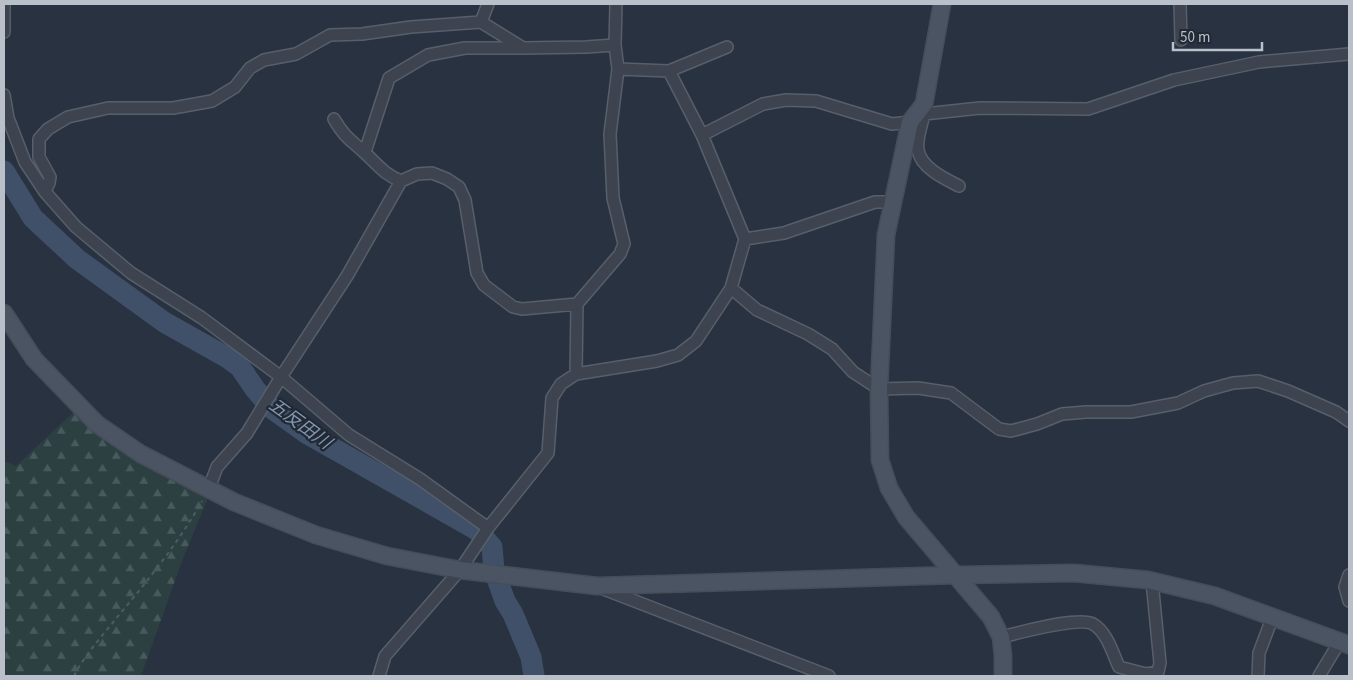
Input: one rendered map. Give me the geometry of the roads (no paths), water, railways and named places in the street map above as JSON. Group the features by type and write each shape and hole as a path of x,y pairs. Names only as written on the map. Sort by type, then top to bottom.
{"street":[{"path":"4,4 4,32"},
{"path":"481,22 488,4"},
{"path":"576,374 577,304 620,254 624,244 613,198 610,134 618,69 615,44 616,4"},
{"path":"942,4 924,104 916,117 892,202 886,235 879,389 880,460 889,488 906,517 991,617 1001,637 1003,676"},
{"path":"1180,4 1181,40"},
{"path":"45,192 50,177 39,157 39,140 48,129 68,117 108,108 173,108 212,100 235,87 250,68 264,60 296,54 330,35 362,34 410,26 481,22 523,48"},
{"path":"365,152 388,78 428,55 465,48 586,47 615,44"},
{"path":"618,69 669,71 727,47"},
{"path":"702,135 763,104 786,100 816,101 892,124 916,117 980,108 1088,109 1174,80 1258,62 1349,54"},
{"path":"379,676 385,656 460,570 488,528 548,453 552,398 561,384 576,374 657,361 678,355 696,341 731,288 745,239 702,135 669,71"},
{"path":"4,95 8,118 25,162 45,192 76,227 131,273 202,318 281,377 349,434 420,479 488,528"},
{"path":"916,117 918,149 922,159 938,175 959,186"},
{"path":"334,119 342,133 365,152 389,176 400,181"},
{"path":"209,488 217,467 247,433 347,276 400,181 417,174 432,174 447,179 459,187 465,200 477,273 484,285 513,307 522,309 577,304"},
{"path":"745,239 784,233 875,202 892,202"},
{"path":"731,288 757,310 808,334 832,349 852,372 879,389 918,388 951,393 999,429 1011,431 1037,424 1062,414 1131,412 1178,403 1204,391 1233,383 1258,381 1288,391 1336,412 1349,420"},
{"path":"4,313 34,359 97,424 141,454 234,502 316,534 387,556 460,570 597,586 1074,573 1152,581 1215,596 1346,642 1319,676"},
{"path":"1349,575 1345,587 1349,601"},
{"path":"1001,637 1075,621 1093,624 1104,634 1119,668 1146,674 1158,672 1160,663 1152,581"},
{"path":"597,586 829,676"},
{"path":"1258,676 1259,653 1273,616"}],"waterway":[{"name":"五反田川","path":"4,171 33,218 77,259 164,322 228,358 240,367 271,408 306,433 477,530 492,547 494,570 505,601 513,614 531,657 534,676"}]}
